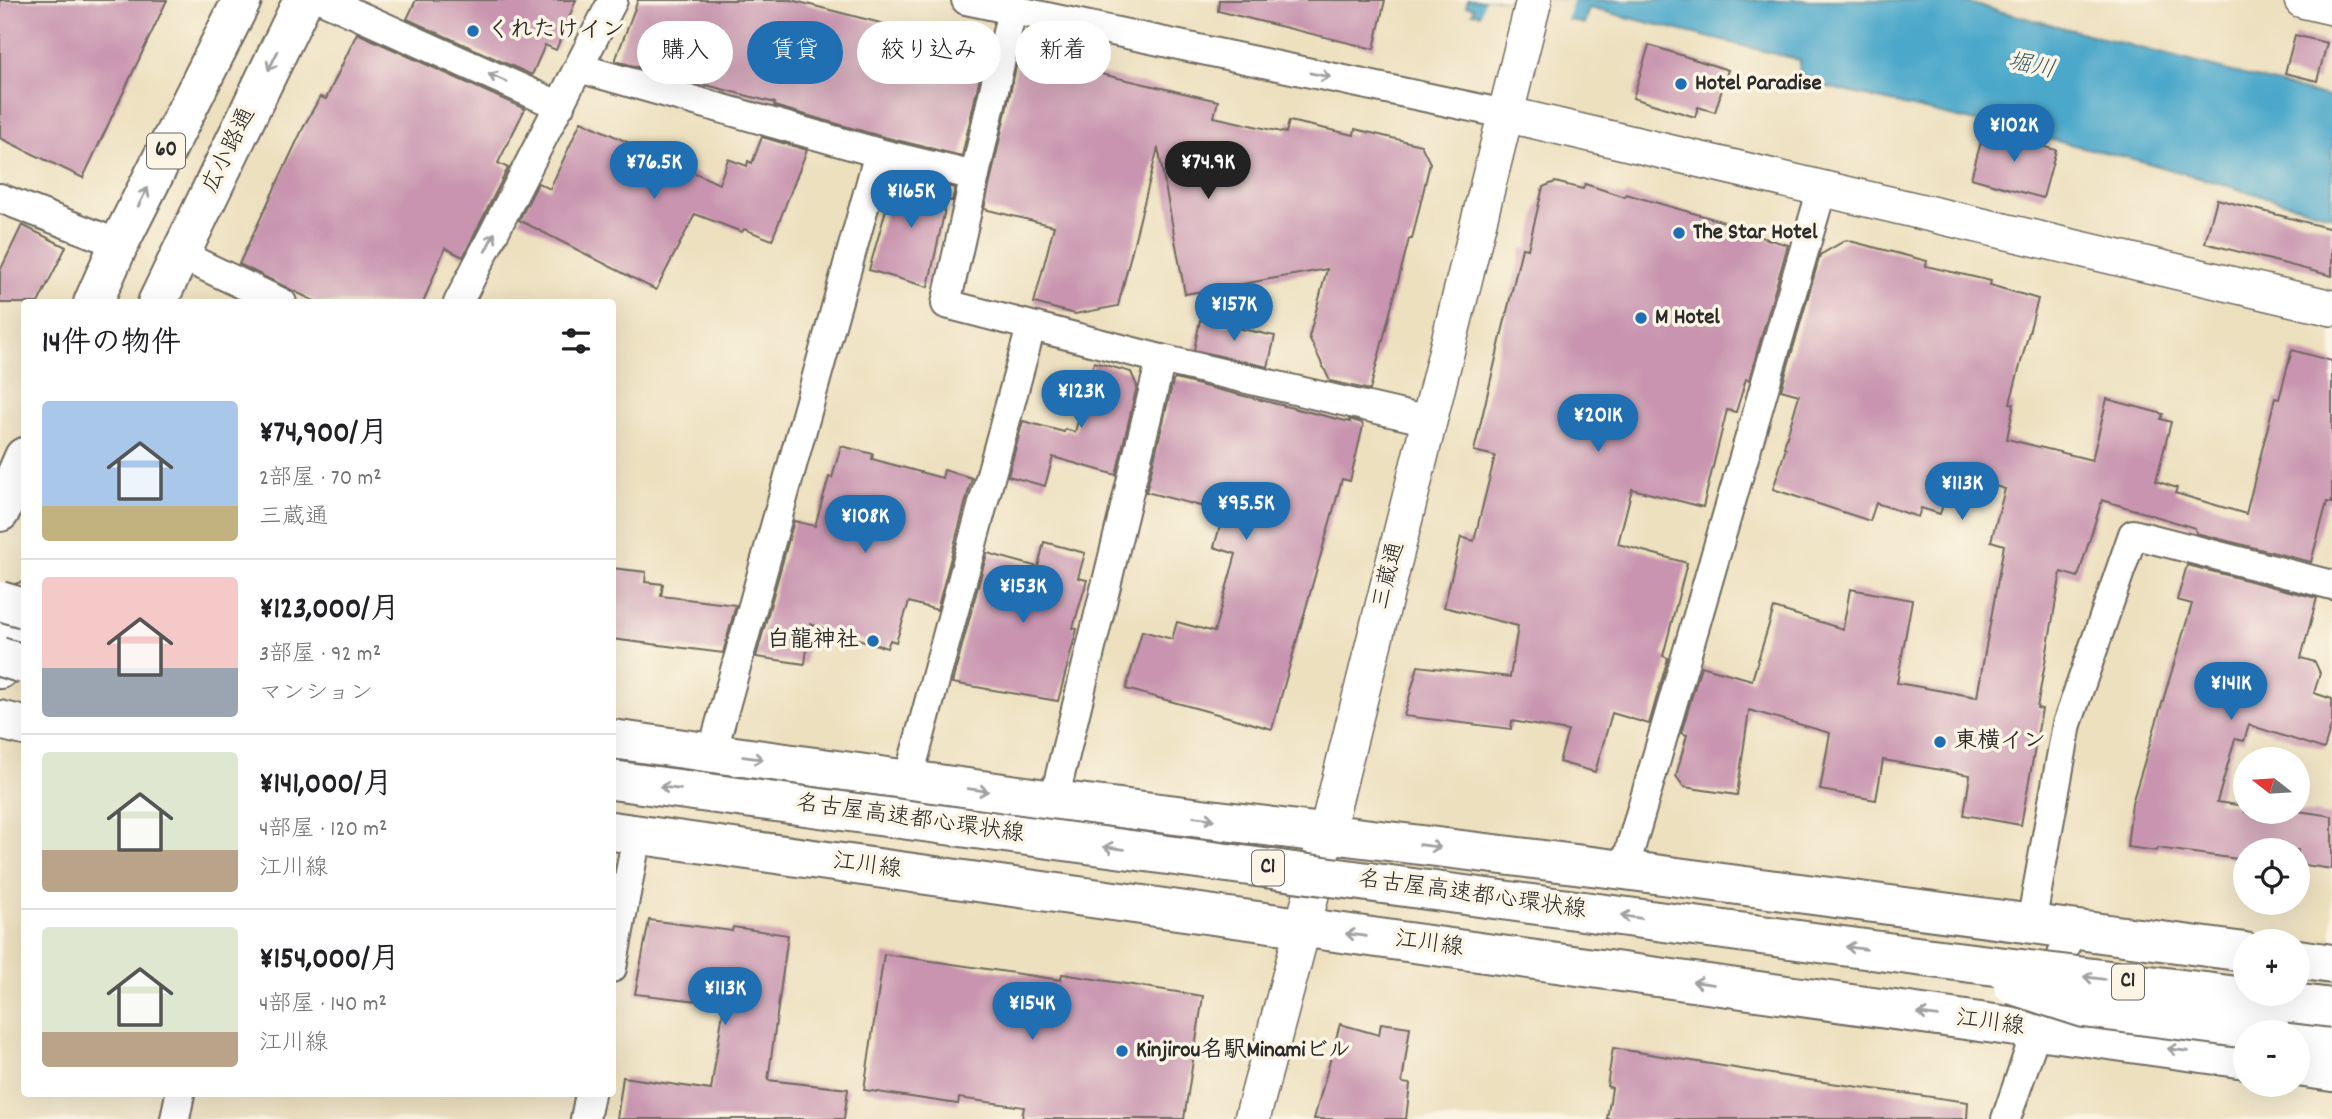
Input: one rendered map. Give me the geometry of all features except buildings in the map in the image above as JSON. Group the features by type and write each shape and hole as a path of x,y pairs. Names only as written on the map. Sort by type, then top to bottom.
{"main road":[{"name":"60","path":"95,299 119,244 242,0"},
{"name":"広小路通","path":"159,299 303,0"},
{"path":"0,512 21,464"},
{"path":"12,621 21,653"},
{"path":"0,669 12,621"},
{"path":"0,720 21,725"},
{"path":"616,740 1054,800 1624,870 2233,951"},
{"name":"名古屋高速都心環状線","path":"616,781 1924,957 2332,1008"},
{"name":"江川線","path":"625,833 2233,1057"},
{"path":"1924,957 2084,1008 2233,1027"},
{"path":"2310,961 2332,964"},
{"path":"2310,1037 2332,1040"},
{"path":"2310,1069 2332,1072"}],"street":[{"path":"324,0 560,106"},
{"path":"460,299 613,0"},
{"path":"966,0 1505,114 2332,307"},
{"path":"2302,0 2332,7"},
{"path":"1013,10 946,304 1161,359 1429,421"},
{"name":"三蔵通","path":"1252,1119 1303,927 1530,16"},
{"path":"579,68 879,153 975,176"},
{"path":"712,753 879,153"},
{"path":"1624,870 1822,189"},
{"path":"0,198 119,244"},
{"path":"179,254 274,299"},
{"path":"908,780 1031,327"},
{"path":"1054,800 1161,359"},
{"path":"2032,924 2067,724 2133,534 2332,585"},
{"path":"616,926 625,833"},
{"path":"2006,1119 2071,929"},
{"path":"175,1119 179,1097"},
{"path":"585,1119 589,1097"}],"water":[{"name":"堀川","path":"1468,0 1957,0 2332,98 2332,216 2137,160 1823,86 1799,73 1800,60 1589,8 1584,24 1570,20 1472,13 1474,8 1466,6"}],"pier":[{"path":"1485,0 1573,0 1566,23 1480,17"}],"place":[{"name":"くれたけイン","path":"473,31"},
{"name":"Hotel Paradise","path":"1681,84"},
{"name":"The Star Hotel","path":"1679,233"},
{"name":"M Hotel","path":"1641,318"},
{"name":"白龍神社","path":"873,641"},
{"name":"東横イン","path":"1940,742"},
{"name":"Kinjirou名駅Minamiビル","path":"1122,1051"}]}
